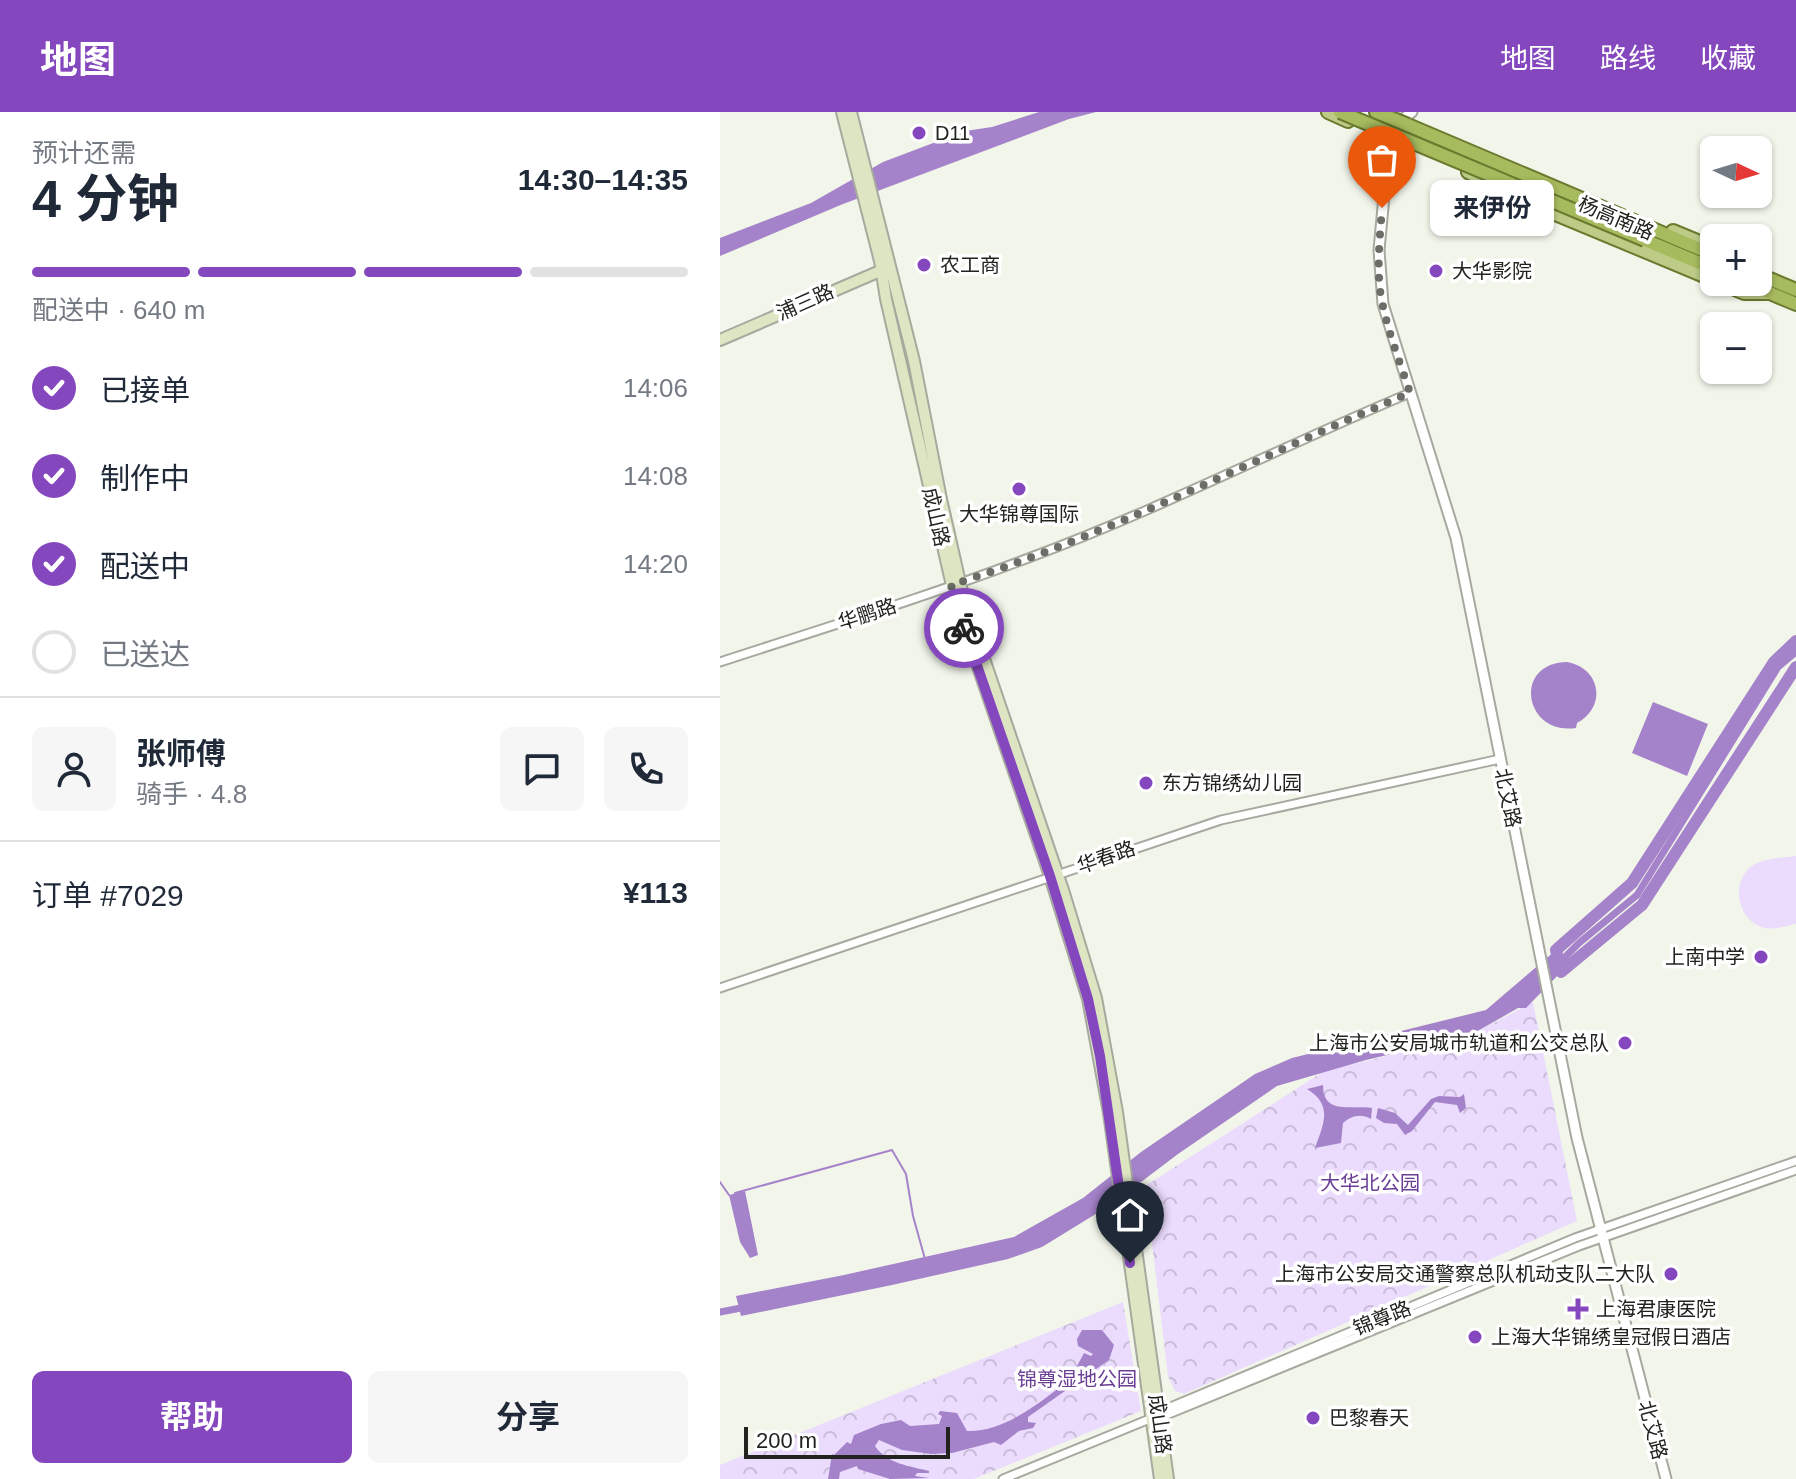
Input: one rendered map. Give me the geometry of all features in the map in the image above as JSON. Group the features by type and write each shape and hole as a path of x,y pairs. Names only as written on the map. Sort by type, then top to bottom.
{"highway":[{"name":"杨高南路","path":"1340,112 1647,234 1700,251"},
{"name":"杨高南路","path":"1376,112 1647,234 1700,262"},
{"name":"杨高南路","path":"1774,287 1796,290"},
{"name":"杨高南路","path":"1774,287 1796,304"}],"main road":[{"name":"成山路","path":"842,112 860,164"},
{"name":"成山路","path":"851,112 868,197 914,361 956,584 1054,875 1088,999 1120,1162 1168,1479"},
{"name":"杨高南路","path":"1328,112 1501,187 1529,203 1700,274"},
{"name":"杨高南路","path":"1385,112 1407,116 1700,242"},
{"name":"浦三路","path":"720,340 886,268"},
{"name":"成山路","path":"1157,1416 1160,1479"}],"street":[{"name":"北艾路","path":"1407,116 1394,140 1387,164 1379,271 1386,319 1456,538 1577,1138 1666,1479"},
{"name":"华鹏路","path":"720,662 1032,557 1175,499 1317,431 1410,393"},
{"name":"华春路","path":"720,988 1221,820 1500,759"},
{"name":"锦尊路","path":"1003,1479 1601,1234 1796,1161"},
{"name":"锦尊路","path":"1601,1234 1796,1170"}],"green space":[{"path":"1796,856 1796,924 1764,928 1755,924 1743,910 1740,900 1739,891 1745,873 1762,861"},
{"name":"大华北公园","path":"1533,1002 1577,1221 1184,1394 1175,1391 1168,1376 1145,1186 1324,1071 1469,1036"},
{"name":"锦尊湿地公园","path":"1123,1302 1141,1411 974,1479 720,1479 720,1465"}],"shaded area":[{"path":"1039,112 1096,112 1069,119 843,204 720,256 720,238 811,203 883,162 965,131 992,127"},
{"path":"1567,662 1587,672 1593,680 1596,698 1593,708 1577,723 1576,728 1558,728 1545,721 1536,711 1531,698 1532,685 1538,674 1549,665"},
{"path":"1653,702 1708,724 1687,776 1632,753"},
{"path":"1556,950 1561,972 1526,1008 1518,1008 1469,1036 1366,1060 1277,1086 1112,1204 1042,1247 1008,1259 741,1316 736,1296 1014,1237 1083,1198 1141,1152 1255,1074 1292,1058 1486,1010"},
{"path":"1323,1085 1324,1094 1333,1105 1372,1108 1371,1119 1360,1116 1349,1119 1343,1123 1341,1143 1315,1148 1324,1115 1320,1101 1307,1089"},
{"path":"1464,1094 1466,1108 1460,1113 1457,1105 1435,1102 1412,1131 1405,1135 1397,1124 1384,1123 1376,1118 1378,1108 1395,1113 1408,1125 1431,1099"},
{"path":"745,1191 758,1255 750,1258 740,1242 729,1195"},
{"path":"1082,1330 1102,1330 1114,1345 1109,1360 1028,1417 1028,1422 1036,1423 1033,1428 1019,1431 1001,1445 994,1442 952,1453 902,1450 879,1440 875,1446 886,1457 929,1471 915,1476 929,1478 890,1479 858,1469 857,1466 840,1472 839,1479 828,1479 832,1454 847,1442 851,1444 854,1435 881,1424 901,1420 910,1426 939,1424 940,1411 957,1413 967,1431 983,1430 1013,1419 1081,1371 1077,1366 1084,1353 1093,1354 1078,1346 1077,1339"}],"waterway":[{"path":"1796,641 1774,662 1632,883 1556,950 1561,972 1642,905 1796,667"},
{"path":"1554,968 1637,895 1778,667 1796,652"},
{"path":"735,1193 892,1150 906,1174 925,1259"},
{"path":"720,1182 729,1195"},
{"path":"720,1312 746,1307"}],"way so far":[{"path":"964,628 951,585 1032,557 1168,502 1317,431 1410,393 1386,319 1380,288 1382,208"}],"place":[{"name":"D11","path":"919,133"},
{"name":"来伊份","path":"1382,208"},
{"name":"农工商","path":"924,265"},
{"name":"大华影院","path":"1436,271"},
{"name":"大华锦尊国际","path":"1019,489"},
{"name":"东方锦绣幼儿园","path":"1146,783"},
{"name":"上南中学","path":"1761,957"},
{"name":"上海市公安局城市轨道和公交总队","path":"1625,1043"},
{"name":"上海市公安局交通警察总队机动支队二大队","path":"1671,1274"},
{"name":"上海君康医院","path":"1578,1309"},
{"name":"上海大华锦绣皇冠假日酒店","path":"1475,1337"},
{"name":"巴黎春天","path":"1313,1418"}],"route":[{"path":"964,628 1050,876 1088,999 1100,1056 1130,1263"}]}
